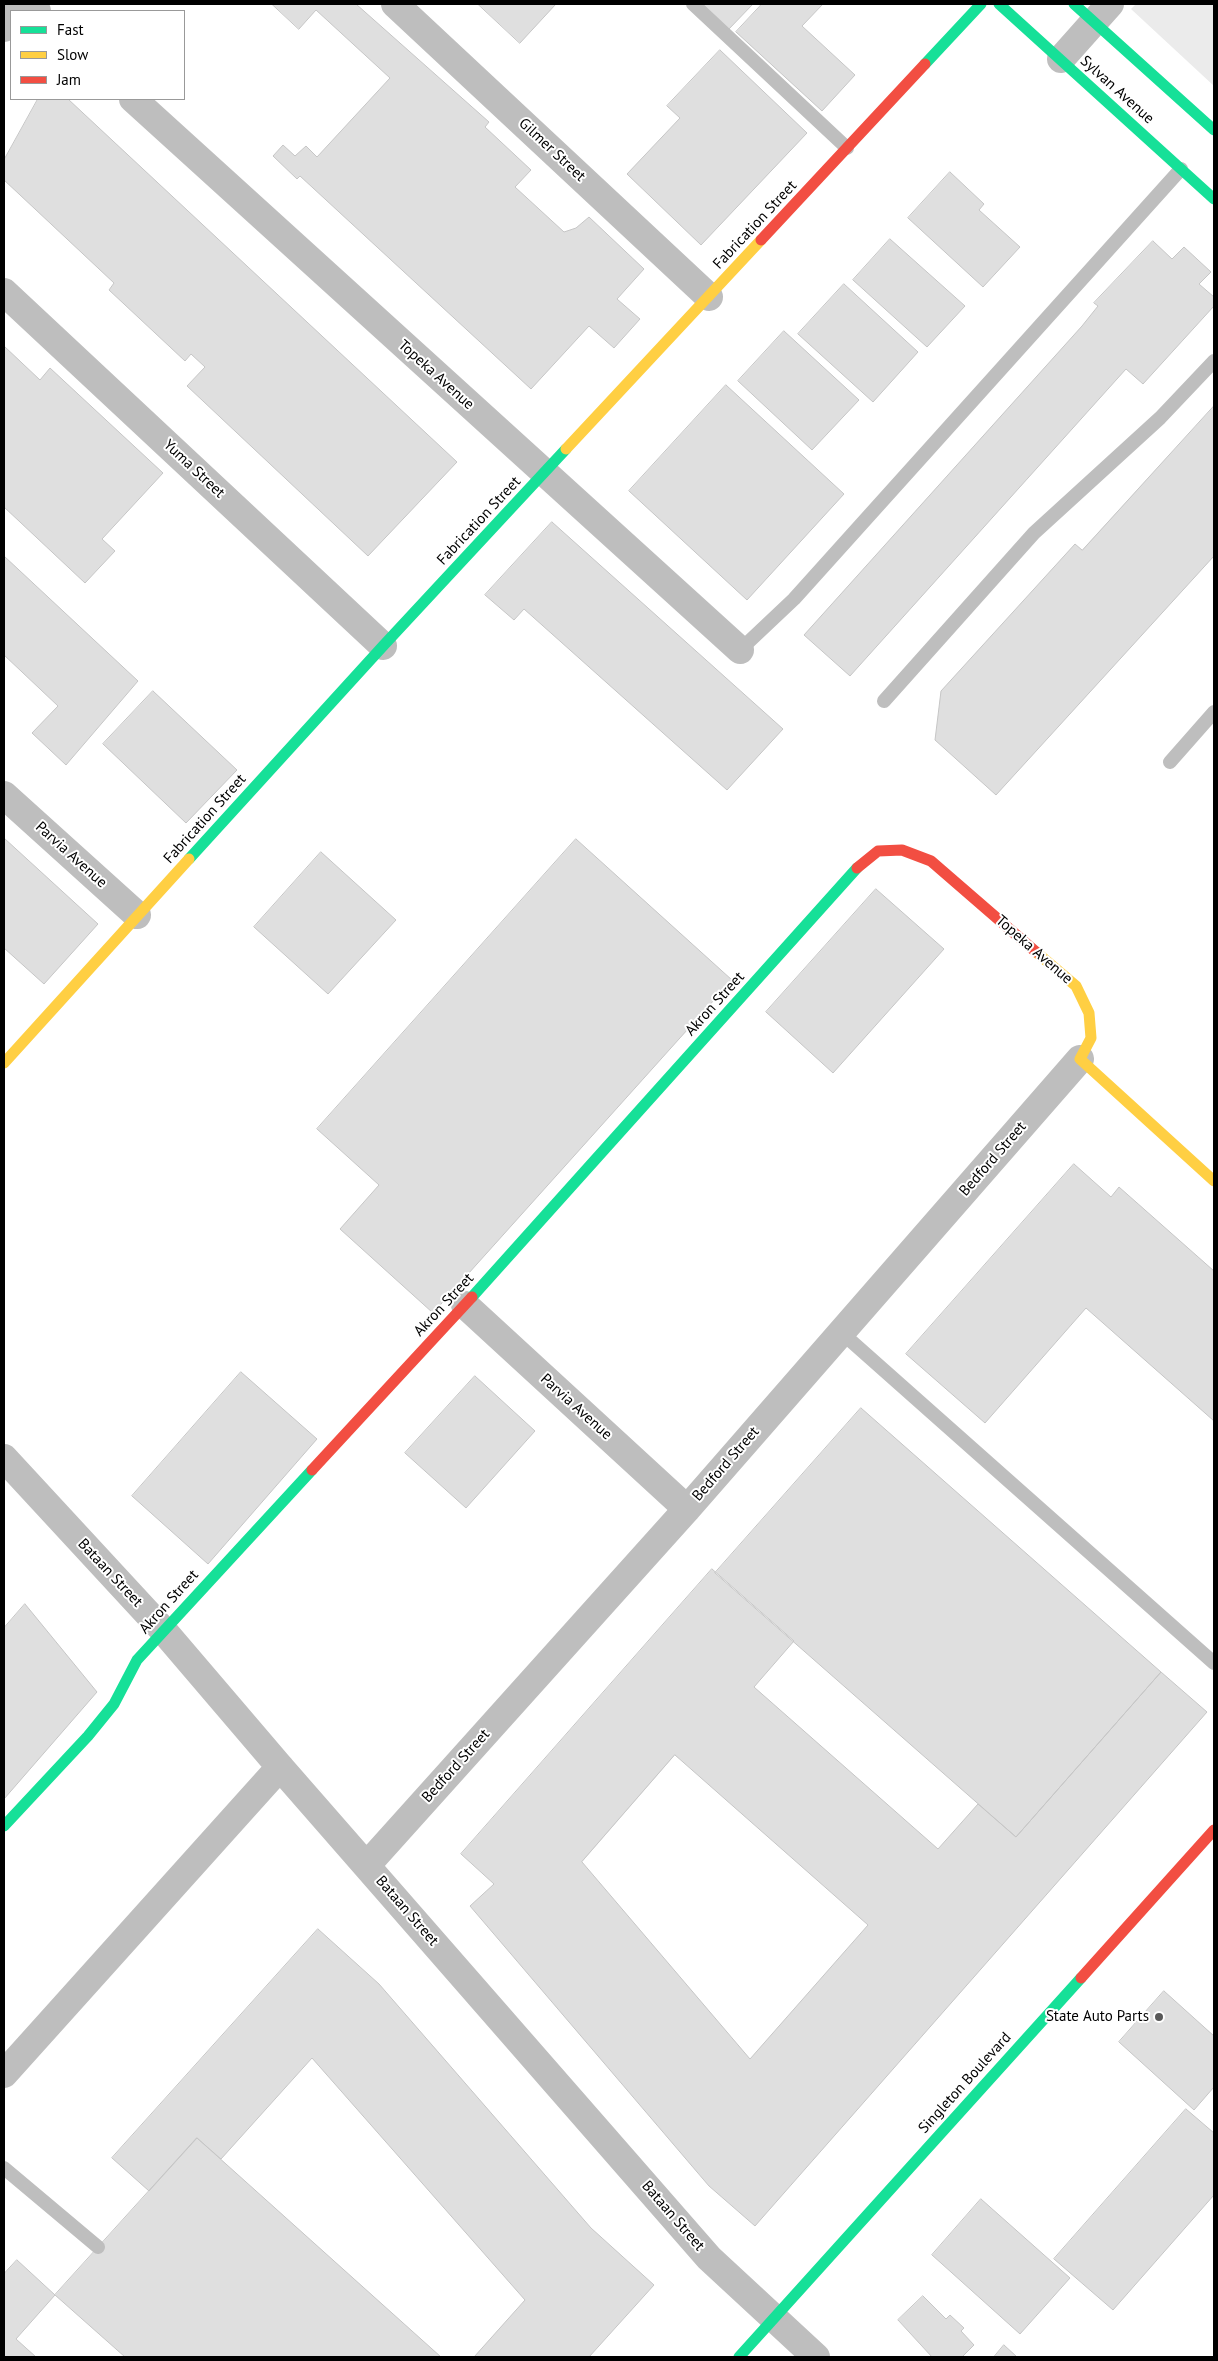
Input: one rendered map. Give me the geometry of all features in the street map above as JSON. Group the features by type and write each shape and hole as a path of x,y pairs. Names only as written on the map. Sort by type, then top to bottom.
{"street":[{"name":"Gilmer Street","path":"395,4 709,297"},
{"name":"Fabrication Street","path":"4,1063 383,646 980,4"},
{"name":"Sylvan Avenue","path":"999,4 1214,199"},
{"path":"1074,4 1103,13 1214,130"},
{"path":"1061,60 1103,13"},
{"path":"4,28 10,17"},
{"name":"Topeka Avenue","path":"134,100 740,650"},
{"name":"Yuma Street","path":"4,292 383,646"},
{"name":"Parvia Avenue","path":"4,795 137,916"},
{"name":"Akron Street","path":"4,1826 88,1736 114,1704 137,1660 163,1630 465,1306 858,866 878,851 902,850 931,860"},
{"name":"Topeka Avenue","path":"931,860 1076,986 1089,1013 1091,1038 1080,1059"},
{"path":"1080,1059 1214,1181"},
{"name":"Bedford Street","path":"367,1865 842,1333 1080,1059"},
{"name":"Parvia Avenue","path":"465,1306 687,1508"},
{"name":"Bataan Street","path":"4,1458 163,1630 280,1767 709,2258 816,2357"},
{"path":"4,2074 280,1767"},
{"name":"Singleton Boulevard","path":"739,2357 1214,1830"}],"lane":[{"path":"693,4 847,148"},
{"path":"740,650 794,599 1181,169"},
{"path":"884,702 1034,533 1160,418 1214,361"},
{"path":"1170,762 1214,712"},
{"path":"842,1333 1214,1663"},
{"path":"4,2168 98,2247"}],"shaded area":[{"path":"1136,4 1214,4 1214,86 1131,9"}],"building":[{"path":"272,4 356,4 489,122 485,127 531,170 515,187 564,232 576,228 589,217 644,269 617,299 640,319 614,348 589,326 531,389 300,176 297,179 273,156 283,145 295,156 306,146 317,157 390,78 316,10 299,29"},
{"path":"478,4 556,4 520,43"},
{"path":"699,4 753,4 728,30"},
{"path":"762,4 823,4 802,26 855,75 822,111 736,32"},
{"path":"720,50 807,133 701,245 627,174 680,118 667,106"},
{"path":"37,100 69,100 457,462 368,556 187,386 205,367 191,354 185,361 109,290 114,283 4,180 4,160"},
{"path":"950,172 984,204 979,210 1020,247 983,287 908,218"},
{"path":"890,239 965,306 927,347 853,280"},
{"path":"1153,241 1172,259 1184,247 1211,272 1199,284 1214,297 1214,306 1143,384 1126,369 850,676 804,635 1082,326 1098,306 1094,303"},
{"path":"844,284 918,352 873,402 798,334"},
{"path":"784,331 859,400 812,450 738,381"},
{"path":"4,346 40,380 50,368 163,473 102,539 115,551 85,583 4,507"},
{"path":"726,385 844,494 747,600 629,491"},
{"path":"1214,406 1214,556 996,795 935,740 941,691 1075,544 1082,550"},
{"path":"552,522 783,729 727,790 524,609 514,620 485,595"},
{"path":"4,556 138,681 66,765 32,733 58,706 4,655"},
{"path":"153,691 237,770 186,823 103,744"},
{"path":"4,838 98,924 44,984 4,948"},
{"path":"576,839 732,980 433,1313 340,1229 379,1185 317,1129"},
{"path":"321,852 396,920 328,994 254,927"},
{"path":"876,889 944,949 833,1073 766,1012"},
{"path":"1074,1164 1111,1197 1119,1187 1214,1271 1214,1421 1086,1308 985,1423 906,1354"},
{"path":"241,1372 317,1439 208,1564 132,1496"},
{"path":"475,1376 535,1431 466,1508 405,1453"},
{"path":"861,1408 1161,1672 1016,1837 715,1573"},
{"path":"712,1569 794,1641 754,1687 938,1849 978,1804 1016,1837 1161,1672 1207,1712 755,2226 709,2186 470,1906 494,1884 461,1854","holes":["675,1755 868,1925 750,2059 582,1862"]},
{"path":"25,1604 97,1692 4,1799 4,1628"},
{"path":"318,1929 379,1984 591,2228 654,2285 589,2357 474,2357 525,2300 312,2058 221,2159 197,2138 149,2191 112,2158"},
{"path":"1164,1991 1214,2036 1214,2087 1194,2110 1119,2042"},
{"path":"1186,2109 1214,2133 1214,2195 1113,2310 1054,2259"},
{"path":"197,2138 441,2357 125,2357 55,2295"},
{"path":"981,2199 1070,2278 1020,2334 932,2255"},
{"path":"17,2260 55,2295 16,2339 36,2357 4,2357 4,2274"},
{"path":"923,2296 946,2319 950,2315 964,2328 961,2331 974,2345 962,2357 932,2357 898,2320"},
{"path":"1004,2345 1017,2357 994,2357"}],"traffic: fast":[{"path":"925,64 981,4"},
{"path":"999,4 1214,199"},
{"path":"1074,4 1214,130"},
{"path":"189,859 566,449"},
{"path":"472,1297 857,868"},
{"path":"4,1826 88,1736 114,1704 137,1660 312,1470"},
{"path":"739,2357 1081,1978"}],"traffic: slow":[{"path":"566,449 761,240"},
{"path":"4,1063 189,859"},
{"path":"1036,952 1076,986 1089,1013 1091,1038 1080,1059 1214,1181"}],"traffic: jam":[{"path":"761,240 925,64"},
{"path":"857,868 878,851 902,850 931,861 1036,952"},
{"path":"312,1470 472,1297"},
{"path":"1081,1978 1214,1830"}],"place":[{"name":"State Auto Parts","path":"1159,2017"}]}
